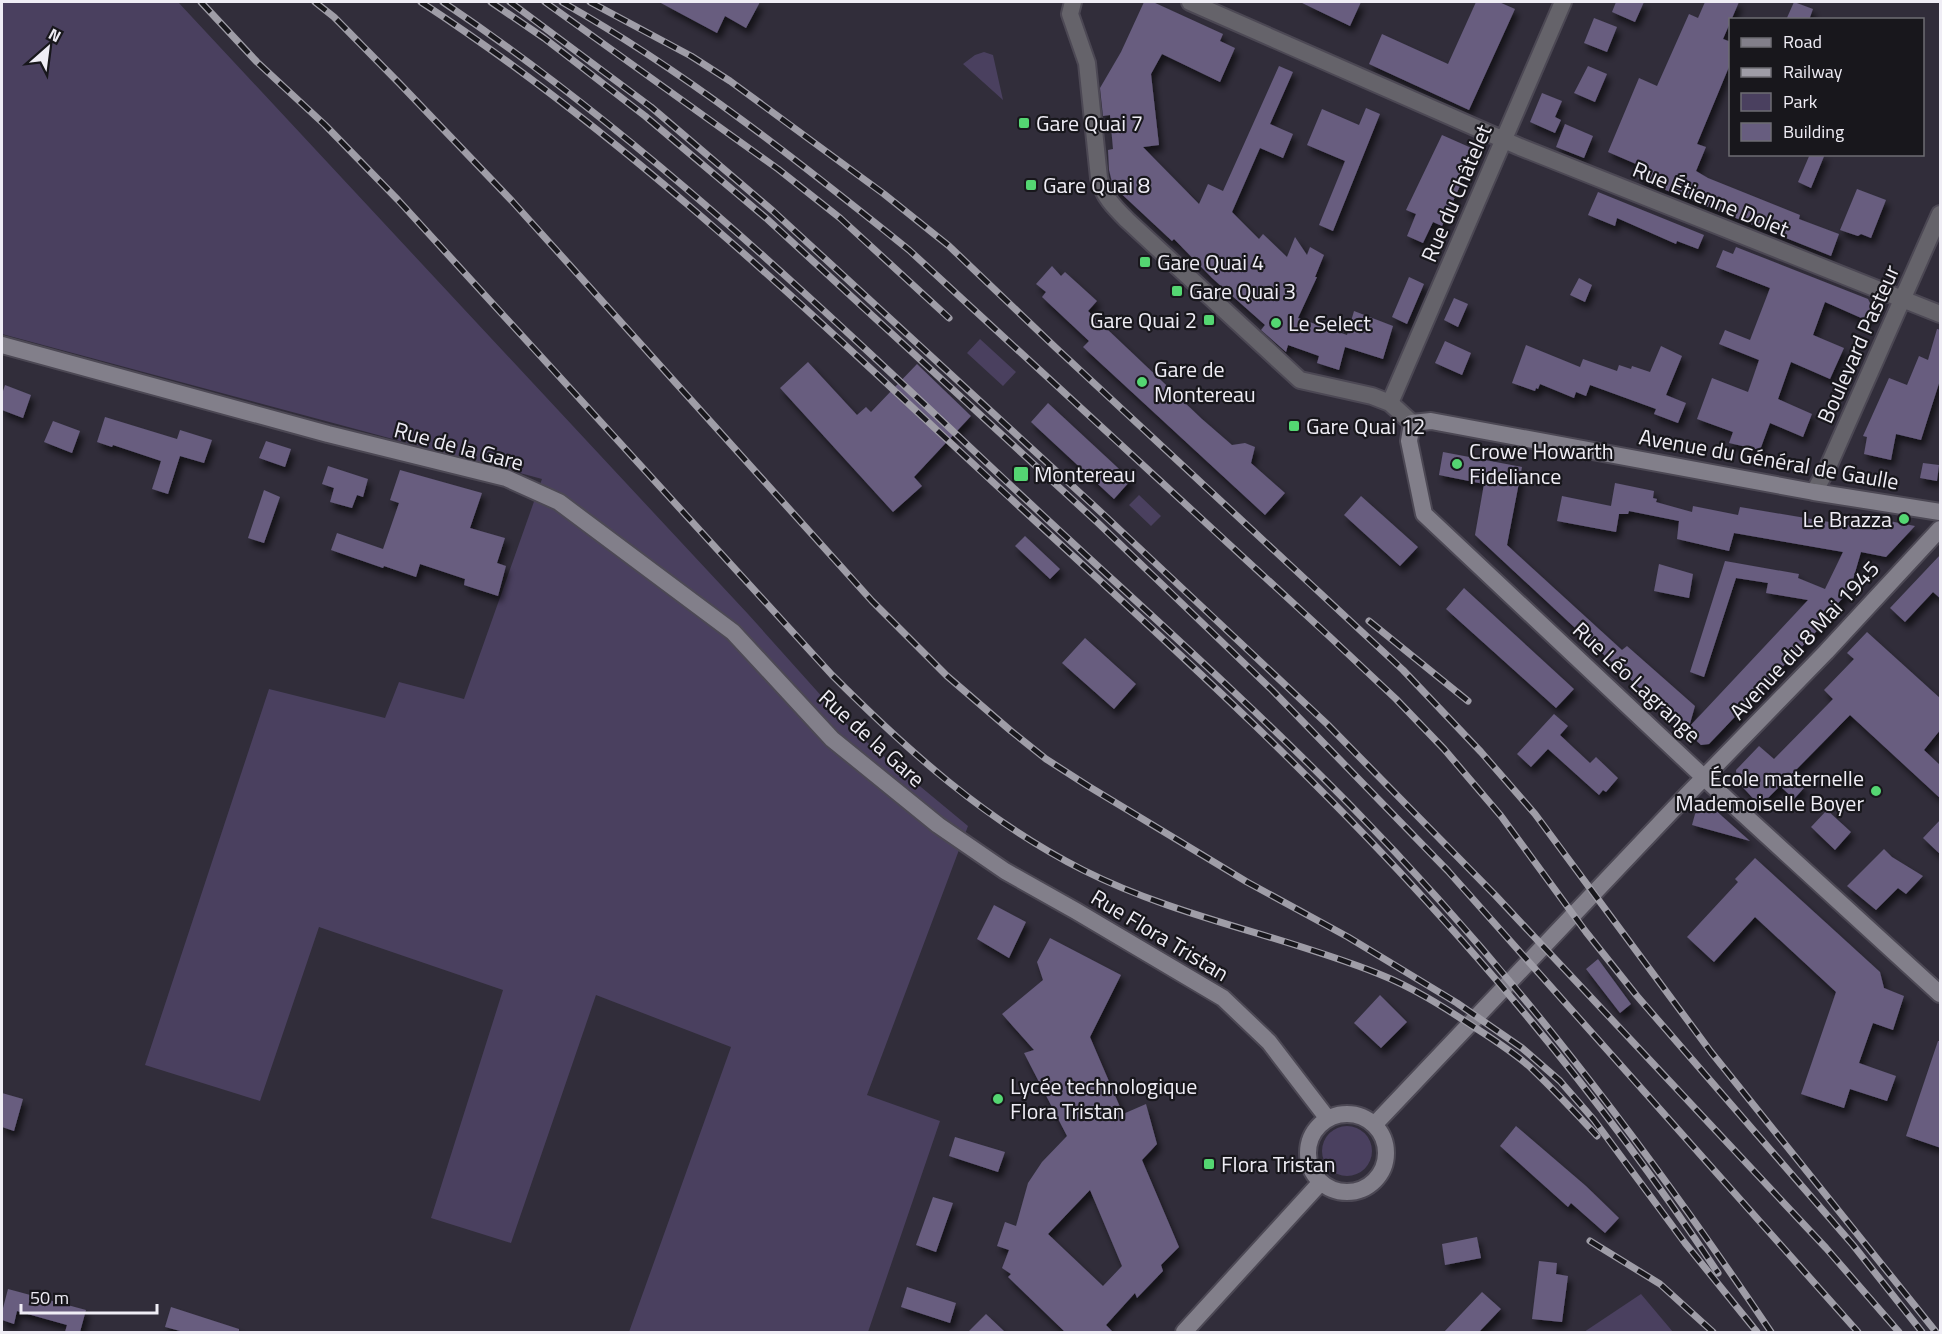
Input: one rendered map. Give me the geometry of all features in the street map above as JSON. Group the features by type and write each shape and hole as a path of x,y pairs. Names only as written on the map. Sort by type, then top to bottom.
{"main road":[{"name":"Rue de la Gare","path":"2,345 328,434 506,478 559,502 733,632 832,739 938,825"},
{"name":"Avenue du Général de Gaulle","path":"1412,423 1431,421 1814,492 1941,512"},
{"name":"Rue Léo Lagrange","path":"1412,423 1409,441 1424,514 1941,994"},
{"name":"Avenue du 8 Mai 1945","path":"1374,1125 1941,529"},
{"name":"Rue Flora Tristan","path":"938,825 1005,871 1223,998 1269,1042 1328,1119"},
{"path":"1352,1114 1374,1125 1382,1136 1385,1162 1371,1184 1359,1190 1346,1192 1333,1189 1321,1182 1311,1167 1308,1149 1315,1132 1328,1119 1339,1115 1352,1114"},
{"path":"1184,1332 1321,1182"}],"street":[{"path":"1073,2 1070,14 1087,63 1099,178 1101,189 1109,201 1300,380 1372,396 1390,403 1412,423"},
{"name":"Rue Étienne Dolet","path":"1190,2 1504,140 1941,314"},
{"name":"Rue du Châtelet","path":"1390,403 1563,2"},
{"name":"Boulevard Pasteur","path":"1814,492 1828,467 1941,214"}],"green space":[{"path":"2,2 178,2 748,614 851,729 968,826 867,1095 940,1121 868,1332 629,1332 731,1047 596,995 511,1243 431,1218 503,990 319,927 260,1101 145,1065 269,689 385,718 399,682 464,699 542,479 2,334"},
{"path":"984,52 993,55 1003,100 963,64 975,55"},
{"path":"980,339 1016,372 1003,386 967,353"},
{"path":"1139,495 1161,516 1151,526 1129,505"},
{"path":"1342,1126 1352,1126 1365,1133 1372,1146 1372,1156 1365,1169 1352,1176 1342,1176 1333,1172 1326,1165 1322,1156 1322,1146 1326,1137 1333,1130"},
{"path":"1641,1294 1673,1332 1584,1332"}],"building":[{"path":"659,2 760,2 746,28 725,16 717,33"},
{"path":"1144,2 1153,2 1223,34 1220,41 1235,48 1220,82 1162,54 1151,74 1159,145 1143,147 1199,204 1208,184 1223,191 1279,66 1293,72 1270,124 1293,134 1283,158 1260,148 1232,212 1259,239 1263,234 1287,257 1295,237 1307,255 1310,247 1324,255 1315,277 1317,277 1298,318 1347,335 1354,311 1393,326 1383,359 1345,347 1339,370 1317,363 1319,356 1288,345 1286,352 1261,330 1265,325 1212,278 1174,239 1172,241 1113,186 1108,150 1113,149 1110,115 1103,116 1100,88 1121,52"},
{"path":"1300,2 1361,2 1350,26"},
{"path":"1476,2 1499,2 1515,9 1469,110 1369,64 1382,34 1448,64"},
{"path":"1616,2 1644,2 1635,22 1612,12"},
{"path":"1705,2 1739,2 1732,18 1729,18 1729,25 1723,39 1729,41 1729,67 1697,144 1706,147 1696,171 1800,215 1799,219 1839,234 1831,256 1638,179 1643,167 1608,152 1639,78 1657,86 1689,14 1698,18"},
{"path":"1794,2 1813,9 1810,18 1787,18"},
{"path":"1594,18 1617,27 1607,52 1584,43"},
{"path":"1588,66 1607,74 1595,102 1574,93"},
{"path":"1542,93 1562,101 1555,117 1561,120 1555,133 1530,122"},
{"path":"1366,108 1380,114 1333,231 1319,225 1345,161 1307,145 1322,109 1359,125"},
{"path":"1565,124 1593,136 1584,158 1556,147"},
{"path":"1442,135 1476,150 1442,226 1433,222 1423,243 1407,236 1416,214 1406,210"},
{"path":"1809,156 1824,156 1811,188 1798,182"},
{"path":"1857,189 1886,200 1871,238 1840,230"},
{"path":"1598,192 1704,235 1698,249 1677,241 1676,244 1617,218 1615,226 1588,215"},
{"path":"1736,247 1868,299 1873,309 1868,321 1825,302 1813,335 1844,348 1830,379 1791,362 1778,399 1812,414 1803,437 1770,423 1760,450 1729,443 1733,432 1697,419 1712,378 1748,392 1759,360 1719,344 1725,330 1750,340 1770,288 1716,267 1723,250 1733,254"},
{"path":"1052,266 1061,276 1065,272 1097,301 1088,311 1202,419 1232,445 1245,443 1255,447 1251,463 1285,493 1265,515 1083,347 1089,341 1042,297 1046,292 1036,284"},
{"path":"1409,277 1424,284 1407,324 1392,317"},
{"path":"1579,278 1592,285 1585,302 1570,295"},
{"path":"1454,298 1468,304 1458,327 1444,320"},
{"path":"1937,329 1941,330 1941,377 1921,440 1896,434 1891,460 1864,454 1867,437 1863,436 1889,378 1907,385 1919,356 1928,360"},
{"path":"1445,341 1471,353 1462,375 1435,363"},
{"path":"1526,345 1580,367 1583,359 1617,371 1619,365 1631,369 1632,366 1650,372 1661,346 1682,356 1666,395 1686,403 1678,423 1654,414 1656,409 1590,385 1586,396 1576,392 1574,398 1540,384 1535,391 1512,383"},
{"path":"808,362 857,415 866,407 871,412 917,364 971,416 914,477 922,486 893,512 780,388"},
{"path":"5,385 31,395 23,418 2,410 2,394"},
{"path":"1048,403 1131,480 1114,499 1031,422"},
{"path":"105,417 177,439 180,430 212,440 204,463 180,456 168,494 152,489 161,461 97,442"},
{"path":"53,421 80,431 72,453 44,442"},
{"path":"266,441 291,449 285,467 259,458"},
{"path":"1443,452 1522,467 1507,545 1622,650 1627,646 1695,706 1689,727 1808,600 1766,593 1768,583 1736,578 1704,677 1690,672 1725,561 1799,574 1798,578 1825,589 1843,552 1734,533 1729,551 1677,539 1679,521 1629,511 1628,514 1619,514 1616,532 1557,521 1562,496 1611,506 1615,483 1654,491 1653,498 1657,499 1656,502 1692,512 1693,506 1738,515 1740,507 1877,530 1879,519 1915,526 1886,557 1861,552 1850,590 1829,613 1831,616 1709,744 1701,745 1475,535 1484,484 1439,475"},
{"path":"1923,463 1939,465 1937,481 1920,478"},
{"path":"328,466 368,479 363,497 357,495 352,508 330,502 334,488 322,484"},
{"path":"400,470 482,493 470,528 505,538 497,563 506,566 498,596 464,585 465,579 420,564 416,577 331,550 337,533 383,549 399,503 390,500"},
{"path":"264,490 280,497 264,543 248,538"},
{"path":"1361,496 1418,547 1400,566 1344,515"},
{"path":"1025,536 1060,569 1050,579 1015,546"},
{"path":"1941,554 1941,599 1933,592 1905,622 1890,608"},
{"path":"1659,564 1693,574 1689,598 1654,591"},
{"path":"1464,588 1574,689 1556,708 1446,609"},
{"path":"1867,632 1941,699 1941,729 1924,750 1941,766 1941,799 1850,715 1791,775 1804,788 1794,799 1780,786 1760,806 1737,781 1736,770 1759,746 1774,759 1833,699 1824,690 1854,659 1847,653"},
{"path":"1085,638 1136,684 1114,709 1062,663"},
{"path":"1554,714 1568,726 1560,735 1590,763 1596,757 1618,778 1606,792 1603,790 1599,795 1548,749 1531,767 1517,754"},
{"path":"1712,807 1750,841 1692,825 1695,814 1700,808"},
{"path":"1827,810 1851,832 1835,850 1811,827"},
{"path":"1941,819 1941,855 1923,838"},
{"path":"1884,849 1892,857 1923,876 1906,894 1898,888 1876,910 1847,886"},
{"path":"1755,858 1880,972 1884,988 1904,996 1893,1030 1873,1023 1859,1063 1896,1076 1887,1101 1850,1089 1844,1108 1801,1094 1836,992 1755,917 1714,962 1687,937 1738,882 1735,879"},
{"path":"994,905 1026,922 1009,958 977,939"},
{"path":"1050,938 1121,975 1090,1037 1123,1114 1146,1104 1157,1144 1142,1160 1179,1247 1161,1265 1163,1271 1137,1298 1135,1293 1106,1325 1113,1332 1065,1332 1008,1277 1011,1274 1002,1268 1009,1250 997,1246 1005,1222 1016,1226 1028,1183 1042,1162 1067,1136 1024,1053 1034,1050 1002,1014 1043,980 1037,962","holes":["1090,1190 1122,1266 1103,1286 1048,1234"]},
{"path":"1598,959 1631,1004 1620,1013 1586,969"},
{"path":"1380,995 1407,1022 1381,1048 1354,1023"},
{"path":"1938,1041 1941,1041 1941,1148 1906,1136"},
{"path":"2,1093 23,1099 14,1131 2,1127"},
{"path":"1516,1126 1586,1186 1619,1218 1605,1233 1571,1203 1568,1207 1500,1146"},
{"path":"955,1137 1005,1152 998,1172 949,1156"},
{"path":"933,1197 953,1203 936,1252 916,1245"},
{"path":"1477,1237 1481,1258 1445,1265 1442,1244"},
{"path":"1539,1261 1557,1263 1556,1274 1568,1276 1562,1322 1532,1319"},
{"path":"907,1287 956,1303 950,1323 901,1307"},
{"path":"8,1289 86,1310 80,1332 65,1332 67,1325 17,1311 14,1324 2,1320"},
{"path":"1482,1292 1501,1309 1479,1332 1444,1332"},
{"path":"171,1307 239,1329 239,1332 184,1332 165,1327"},
{"path":"986,1314 1005,1332 968,1332"}],"railway":[{"path":"201,2 257,62 325,125 398,200 832,675 890,731 950,783 981,807 1047,851 1118,886 1155,901 1342,960 1415,991 1523,1061 1597,1136"},
{"path":"315,2 334,17 512,201 872,601 947,676 1046,759 1247,882 1348,937 1457,1003 1522,1048 1560,1081 1594,1120 1685,1243 1757,1332"},
{"path":"421,2 497,54 570,109 711,225 848,347 1267,737 1323,792 1430,905 1545,1038 1617,1130 1718,1273"},
{"path":"443,2 519,55 592,111 734,230 871,354 1223,682 1351,806 1410,867 1521,994 1625,1126 1771,1332"},
{"path":"491,2 544,38 645,116 766,218 1098,523 1272,690 1448,871 1858,1332"},
{"path":"510,2 651,107 773,211 1104,515 1327,724 1495,895 1826,1248 1899,1332"},
{"path":"545,2 778,169 840,218 949,318"},
{"path":"562,2 608,29 697,88 783,151 909,250 1396,699 1444,749 1501,816 1586,932 1637,996 1853,1245 1922,1332"},
{"path":"590,2 691,56 730,81 884,194 949,246 1403,670 1481,752 1535,814 1711,1052 1936,1332"},
{"path":"1369,621 1468,701"},
{"path":"1590,1241 1660,1284 1713,1332"}],"place":[{"name":"Gare Quai 7","path":"1024,123"},
{"name":"Gare Quai 8","path":"1031,185"},
{"name":"Gare Quai 4","path":"1145,262"},
{"name":"Gare Quai 3","path":"1177,291"},
{"name":"Gare Quai 2","path":"1209,320"},
{"name":"Le Select","path":"1276,323"},
{"name":"Gare de Montereau","path":"1142,382"},
{"name":"Gare Quai 12","path":"1294,426"},
{"name":"Crowe Howarth Fideliance","path":"1457,464"},
{"name":"Montereau","path":"1021,474"},
{"name":"Le Brazza","path":"1904,519"},
{"name":"École maternelle Mademoiselle Boyer","path":"1876,791"},
{"name":"Lycée technologique Flora Tristan","path":"998,1099"},
{"name":"Flora Tristan","path":"1209,1164"}]}
